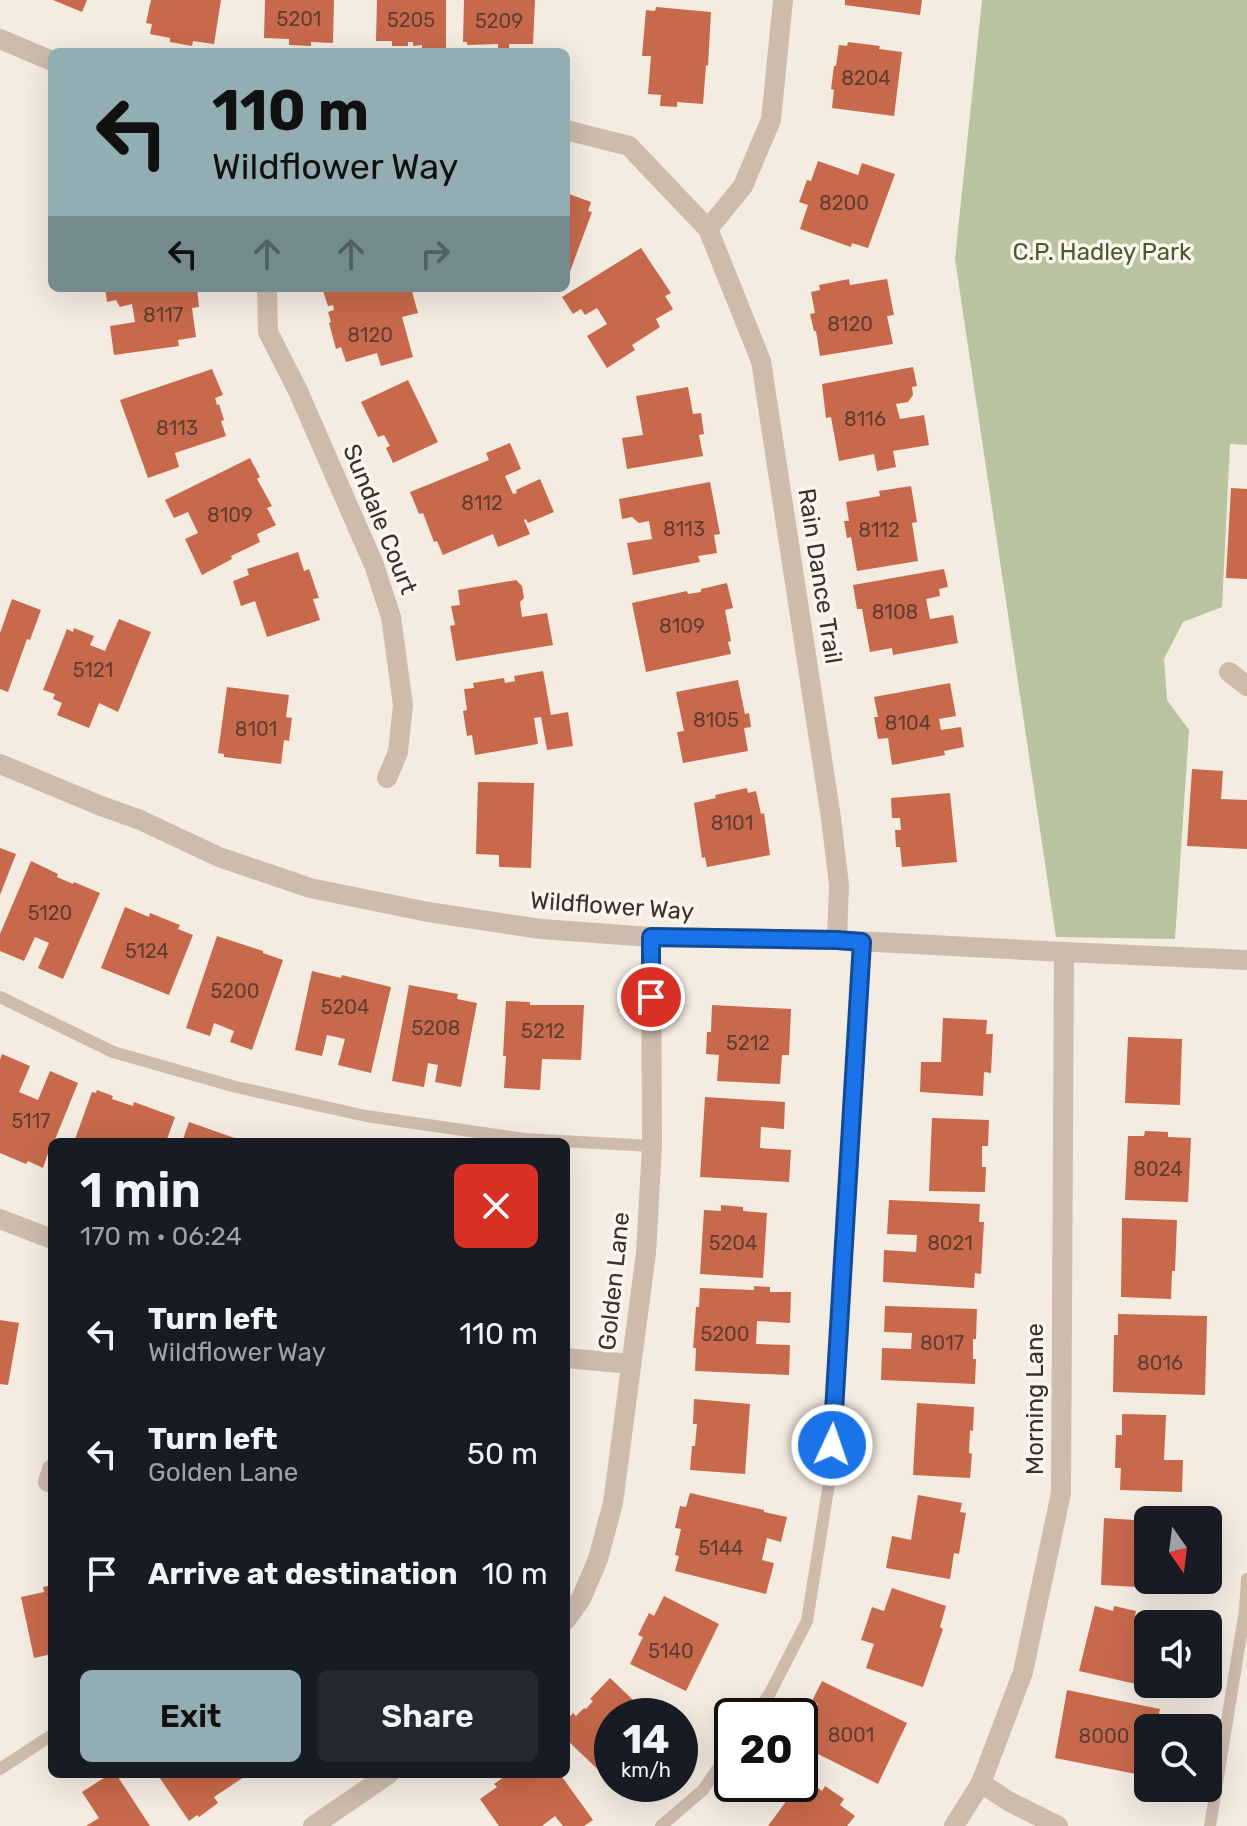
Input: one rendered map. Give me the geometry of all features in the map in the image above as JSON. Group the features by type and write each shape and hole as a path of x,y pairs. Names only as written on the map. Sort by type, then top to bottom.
{"street":[{"path":"570,131 629,146 708,229 743,186 771,120 783,0"},
{"path":"0,39 48,59"},
{"name":"Rain Dance Trail","path":"708,229 761,361 831,818 839,885 837,940"},
{"name":"Sundale Court","path":"267,292 268,332 298,391 374,565 391,617 403,705 398,752 387,778"},
{"path":"1229,672 1247,686"},
{"name":"Wildflower Way","path":"0,764 138,819 219,857 310,888 428,912 541,929 651,937 837,940 1247,960"},
{"name":"Golden Lane","path":"570,1614 581,1599 598,1559 613,1503 646,1253 652,1146 651,937"},
{"name":"Morning Lane","path":"954,1826 981,1783 1023,1672 1061,1493 1064,952"},
{"path":"0,1219 48,1237"},
{"path":"570,1358 631,1364"},
{"path":"313,1826 383,1778"},
{"path":"981,1783 1008,1801 1058,1826"}],"lane":[{"path":"767,1698 807,1621 830,1477 862,942"},
{"path":"0,997 113,1052 236,1087 366,1116 518,1138"},
{"path":"570,1141 652,1146"},
{"path":"1210,1826 1245,1610 1247,1579"},
{"path":"0,1769 48,1738"},
{"path":"661,1826 703,1790 714,1774"}],"green space":[{"name":"C.P. Hadley Park","path":"982,0 1247,0 1247,445 1230,444 1222,607 1183,622 1164,659 1167,700 1189,730 1175,939 1056,937 955,259"}],"building":[{"path":"53,0 87,0 82,12"},
{"path":"151,0 221,0 214,44 193,41 192,46 150,34 152,24 146,23"},
{"path":"265,0 334,0 333,43 289,45 289,39 264,38"},
{"path":"377,0 446,0 446,48 422,48 422,45 413,46 413,42 408,42 408,46 392,46 392,41 376,41"},
{"path":"464,0 535,0 533,44 509,44 509,48 498,48 498,44 467,45 463,42"},
{"path":"845,0 922,0 920,15 845,5"},
{"path":"656,7 711,12 703,104 677,102 677,107 660,106 661,95 648,94 651,56 642,56 646,10 655,11"},
{"path":"848,42 902,52 894,116 832,108 834,90 831,89 839,45 847,46"},
{"path":"818,161 858,175 862,163 895,174 868,248 852,243 851,247 800,229 808,205 799,202"},
{"path":"570,194 591,202 588,211 592,212 570,272"},
{"path":"641,248 671,293 665,296 673,309 656,319 660,327 632,345 635,350 607,368 587,336 607,324 597,308 585,315 581,309 573,314 562,297"},
{"path":"849,279 850,285 887,279 894,315 887,316 893,344 820,356 810,314 815,313 811,292 820,290 819,285"},
{"path":"106,292 197,292 199,307 192,308 196,337 178,340 179,346 114,355 110,326 135,322 132,304 120,307 116,300 107,302"},
{"path":"323,292 412,292 418,313 402,317 413,357 381,366 377,353 346,362 341,347 336,349 328,312 334,310 333,305 328,306"},
{"path":"913,367 917,386 912,387 913,395 908,402 896,404 900,419 924,415 929,445 893,451 896,467 877,471 874,454 839,461 831,417 826,418 822,384"},
{"path":"212,369 223,395 215,398 224,420 221,421 226,436 175,453 179,467 148,478 120,400"},
{"path":"408,380 438,442 393,463 386,448 390,446 384,435 378,437 361,402"},
{"path":"688,387 693,414 701,413 704,434 699,435 703,456 627,469 622,438 643,435 636,396"},
{"path":"510,443 521,469 505,476 513,494 540,479 554,512 528,523 524,520 530,534 498,547 493,534 443,555 410,492 489,460 486,453"},
{"path":"250,458 272,506 267,508 276,525 257,534 260,542 202,575 185,539 198,533 188,512 174,518 165,500"},
{"path":"710,482 720,534 714,535 717,553 698,556 700,562 633,575 627,543 652,539 649,521 639,523 632,517 622,519 619,499"},
{"path":"911,486 917,522 912,523 918,561 857,571 851,537 847,538 844,521 849,521 846,502 880,496 879,491"},
{"path":"1231,488 1247,489 1247,579 1226,578"},
{"path":"298,552 304,571 309,569 319,598 313,599 320,620 267,637 255,601 241,606 233,581 249,575 247,569"},
{"path":"944,569 948,587 939,589 940,596 926,599 930,619 953,615 958,643 893,655 892,648 870,652 862,609 857,609 853,585"},
{"path":"516,580 522,586 524,598 520,602 522,617 547,613 553,645 456,661 450,626 455,625 451,606 460,605 458,590"},
{"path":"727,583 733,608 725,610 731,654 646,672 632,603 687,591 688,594 701,592 701,589"},
{"path":"12,599 41,610 8,692 0,689 0,633"},
{"path":"119,619 151,632 118,712 99,703 89,728 57,715 62,703 53,699 55,694 43,690 67,629 73,632 74,628 94,636 90,645 105,651"},
{"path":"543,671 551,715 568,712 573,746 547,750 541,717 534,718 538,744 475,755 472,735 467,736 464,689 474,688 473,683 504,678 505,683 515,681 514,676"},
{"path":"738,680 751,727 744,728 748,751 683,763 677,732 684,731 676,692"},
{"path":"950,683 956,716 939,719 941,730 961,727 964,747 944,751 945,755 892,765 888,738 878,739 874,697"},
{"path":"227,687 289,695 286,717 292,718 289,741 284,740 281,764 224,757 224,754 218,753"},
{"path":"1192,769 1223,771 1221,799 1247,800 1247,849 1187,846"},
{"path":"478,782 534,783 531,868 499,867 499,855 476,854"},
{"path":"747,788 748,793 756,791 761,814 764,813 770,855 707,867 705,857 702,858 694,803"},
{"path":"950,793 957,862 902,867 895,830 901,830 900,818 892,818 891,798"},
{"path":"0,848 16,854 0,895"},
{"path":"31,861 58,874 57,877 100,893 63,979 38,968 49,943 35,937 24,961 0,951 0,934"},
{"path":"125,907 180,925 178,929 193,935 169,995 101,968"},
{"path":"217,936 283,960 252,1050 230,1042 234,1031 214,1023 210,1036 186,1028"},
{"path":"312,971 391,987 371,1073 338,1065 345,1039 327,1035 322,1056 295,1050"},
{"path":"409,985 458,994 457,999 477,1003 461,1087 435,1082 438,1065 428,1063 424,1087 392,1081"},
{"path":"506,1001 530,1002 530,1005 584,1005 581,1060 542,1059 540,1090 504,1088"},
{"path":"712,1005 791,1009 789,1055 782,1055 780,1084 717,1081 719,1055 706,1054"},
{"path":"943,1018 987,1020 986,1034 993,1034 991,1073 984,1072 983,1096 920,1092 921,1062 941,1062"},
{"path":"1128,1037 1182,1039 1180,1105 1125,1103"},
{"path":"2,1054 30,1066 19,1092 38,1100 50,1071 78,1083 56,1138 48,1138 48,1154 43,1168 0,1153"},
{"path":"97,1090 113,1096 112,1099 133,1106 134,1102 175,1117 167,1138 75,1138 92,1092 96,1093"},
{"path":"705,1097 785,1102 784,1129 761,1127 760,1148 791,1150 789,1182 700,1177"},
{"path":"932,1118 989,1120 988,1146 982,1146 982,1167 986,1167 985,1192 929,1191"},
{"path":"189,1122 235,1138 183,1138"},
{"path":"1145,1131 1168,1132 1168,1137 1191,1138 1188,1202 1125,1200 1128,1136 1144,1136"},
{"path":"889,1200 980,1204 979,1222 984,1222 981,1274 975,1273 974,1288 883,1282 884,1250 916,1252 917,1235 887,1234"},
{"path":"721,1205 767,1213 763,1278 700,1274 704,1210 721,1211"},
{"path":"1122,1218 1177,1220 1171,1299 1121,1297"},
{"path":"754,1286 770,1287 770,1292 791,1292 790,1323 757,1321 756,1344 790,1345 789,1375 695,1371 696,1348 693,1348 700,1288 754,1290"},
{"path":"885,1306 977,1309 976,1339 973,1339 975,1384 881,1380 882,1348 911,1349 912,1333 884,1332"},
{"path":"1118,1314 1207,1316 1205,1395 1113,1392 1114,1335 1118,1335"},
{"path":"0,1320 19,1323 8,1385 0,1384"},
{"path":"694,1399 750,1404 745,1474 690,1470 697,1424 693,1424"},
{"path":"917,1403 974,1407 973,1431 970,1430 970,1478 913,1475"},
{"path":"1122,1414 1166,1415 1164,1460 1183,1460 1182,1492 1120,1490 1121,1468 1115,1468 1116,1435 1122,1435"},
{"path":"690,1493 787,1517 781,1542 767,1538 762,1560 774,1563 766,1594 675,1571 681,1529 675,1528 680,1506 686,1507"},
{"path":"918,1495 962,1503 960,1512 966,1513 959,1554 954,1553 950,1579 886,1568 892,1536 911,1540"},
{"path":"1104,1518 1134,1520 1134,1587 1101,1585"},
{"path":"48,1586 48,1655 34,1658 21,1597 44,1592 43,1587"},
{"path":"892,1588 946,1606 940,1627 943,1629 923,1687 866,1668 874,1644 861,1640 872,1607 884,1611"},
{"path":"664,1596 719,1624 686,1691 630,1664 643,1637 638,1635 649,1613 654,1616"},
{"path":"1095,1606 1113,1611 1114,1606 1134,1611 1134,1684 1079,1671"},
{"path":"610,1678 631,1698 594,1698 594,1766 570,1743 570,1716 573,1713 576,1716 593,1701 590,1699"},
{"path":"822,1681 907,1723 878,1784 818,1754 818,1698 814,1698"},
{"path":"1067,1690 1160,1709 1159,1714 1134,1714 1134,1774 1055,1758"},
{"path":"104,1778 119,1778 150,1826 86,1826 99,1818 82,1792"},
{"path":"160,1778 242,1778 214,1797 218,1803 189,1821"},
{"path":"502,1778 563,1778 593,1820 584,1826 563,1826 555,1816 542,1826 499,1826 480,1799 497,1787 494,1784"},
{"path":"825,1786 844,1799 840,1805 855,1816 847,1826 768,1826 786,1802 818,1802 818,1788 822,1791"}],"route":[{"path":"651,997 651,937 862,942 832,1445"}]}
